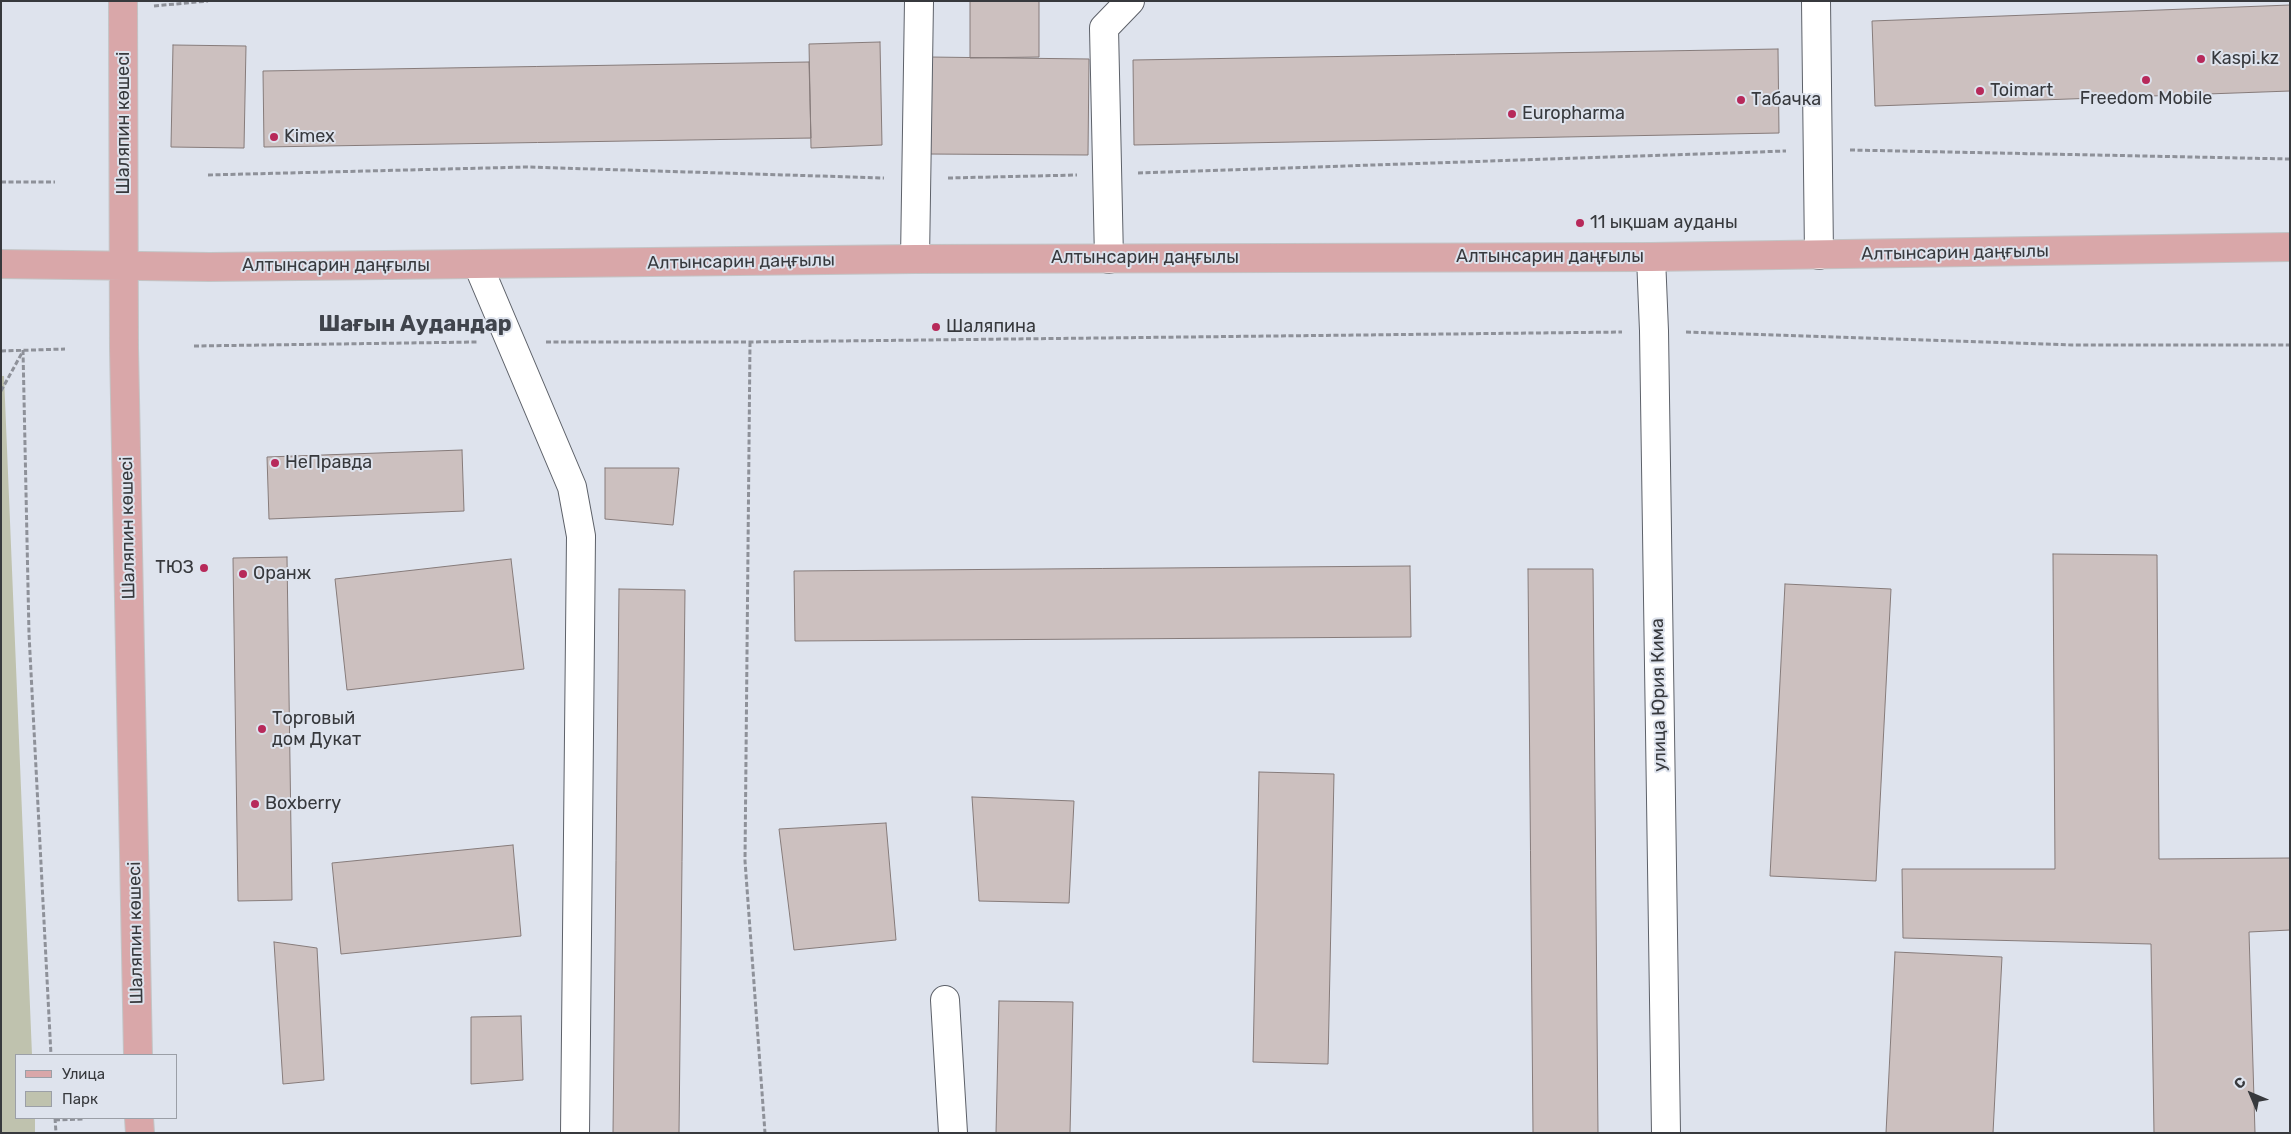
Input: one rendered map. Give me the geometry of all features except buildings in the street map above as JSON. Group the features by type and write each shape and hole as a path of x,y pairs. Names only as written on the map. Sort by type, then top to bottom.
{"main road":[{"name":"Шаляпин көшесі","path":"123,5 124,265 138,1054"},
{"name":"Алтынсарин даңғылы","path":"1,264 210,267 915,259 1651,257 2290,247"},
{"path":"139,1119 140,1133"}],"street":[{"path":"915,259 920,1"},
{"path":"1109,258 1104,28 1130,1"},
{"path":"1816,1 1819,255"},
{"name":"улица Юрия Кима","path":"1651,257 1654,331 1666,1133"},
{"path":"478,265 572,487 581,536 575,1133"},
{"path":"945,1000 953,1133"}],"path":[{"path":"123,5 208,1"},
{"path":"208,175 526,168 917,179 1817,150 2290,159"},
{"path":"1,182 55,182"},
{"path":"194,346 510,342 750,342 1654,331 2072,345 2290,345"},
{"path":"750,342 745,861 765,1133"},
{"path":"1,351 65,349"},
{"path":"1,392 23,350"},
{"path":"23,350 29,634 52,1054"},
{"path":"56,1133 55,1119 84,1119"}],"green space":[{"path":"1,376 4,376 32,1054 15,1054 15,1119 35,1119 35,1133 1,1133"}],"place":[{"name":"Kaspi.kz","path":"2201,59"},
{"name":"Freedom Mobile","path":"2146,80"},
{"name":"Toimart","path":"1980,91"},
{"name":"Табачка","path":"1741,100"},
{"name":"Europharma","path":"1512,114"},
{"name":"Kimex","path":"274,137"},
{"name":"11 ықшам ауданы","path":"1580,223"},
{"name":"Шаляпина","path":"936,327"},
{"name":"НеПравда","path":"275,463"},
{"name":"ТЮЗ","path":"204,568"},
{"name":"Оранж","path":"243,574"},
{"name":"Торговый дом Дукат","path":"262,729"},
{"name":"Boxberry","path":"255,804"}],"district":[{"name":"Шағын Аудандар","path":"415,325"}]}
